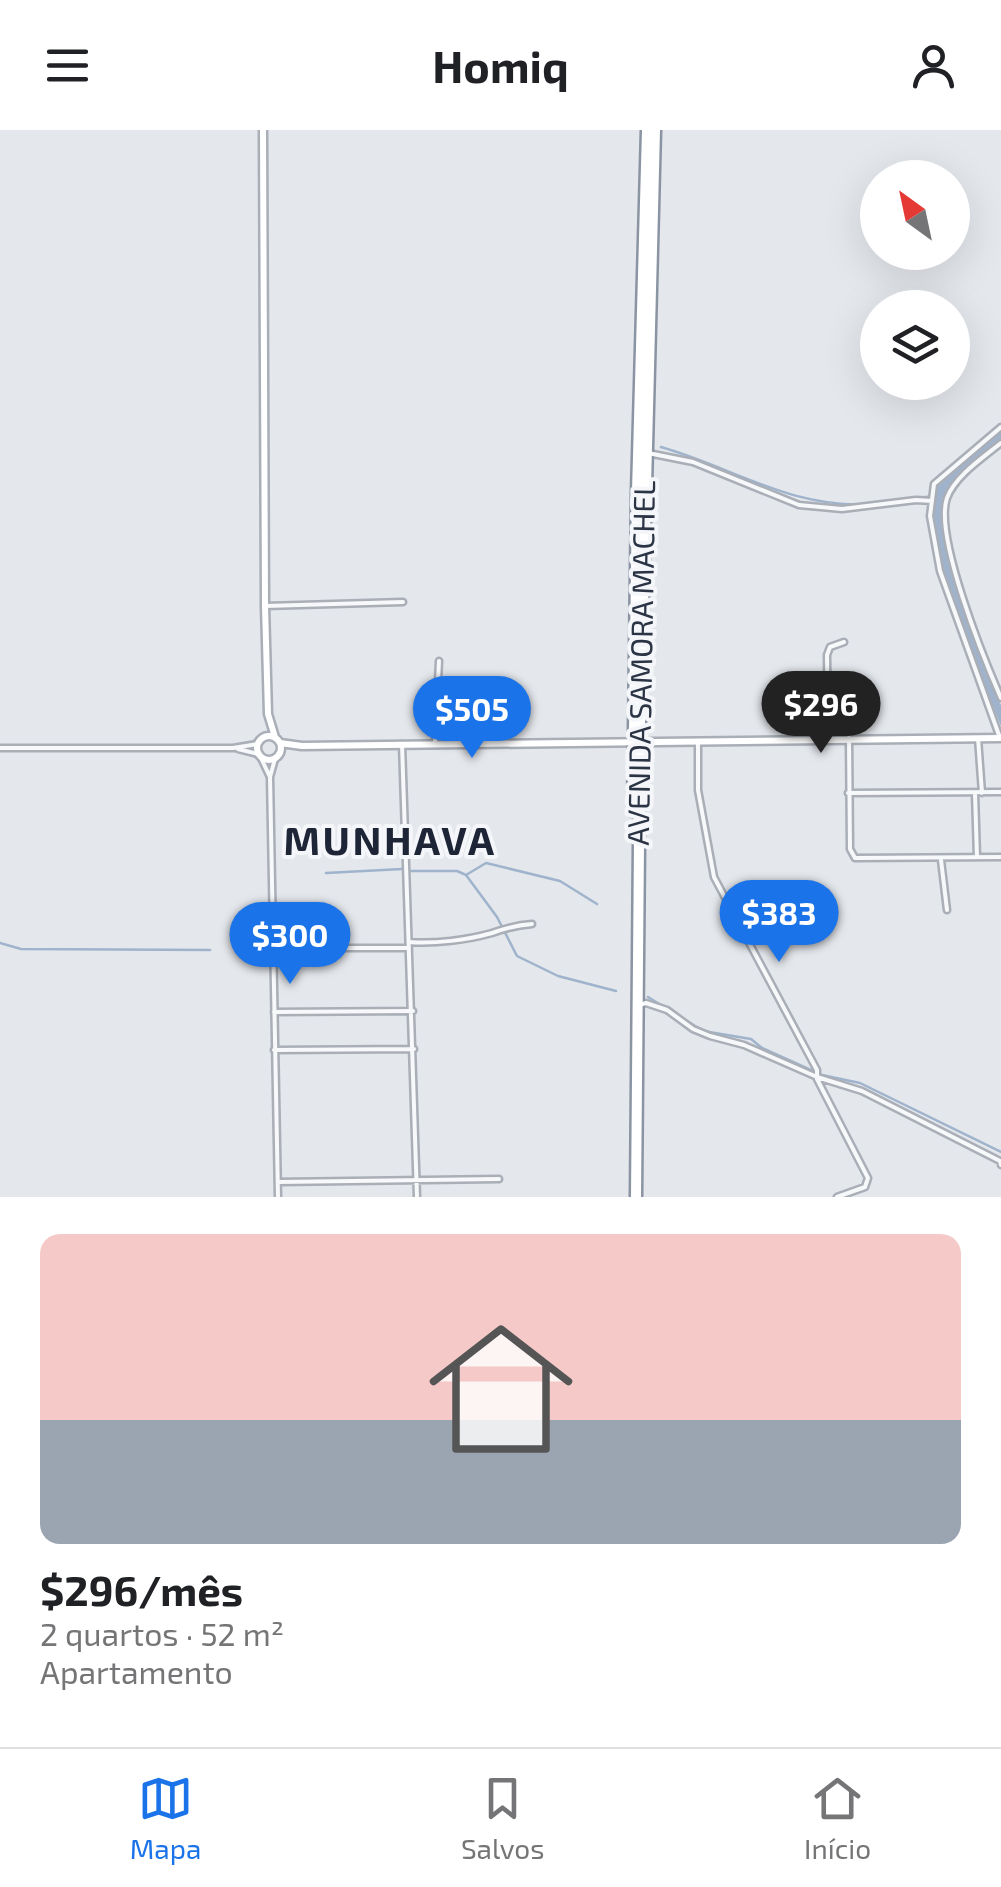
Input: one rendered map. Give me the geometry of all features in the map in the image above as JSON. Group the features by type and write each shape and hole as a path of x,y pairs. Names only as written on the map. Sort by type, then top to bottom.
{"highway":[{"name":"AVENIDA SAMORA MACHEL","path":"632,1197 646,130"},
{"name":"AVENIDA SAMORA MACHEL","path":"632,1197 638,1005 637,740 654,130"}],"main road":[{"path":"263,130 265,606 268,714 278,740 277,757"},
{"path":"268,714 259,741 260,756 277,757 302,746"},
{"path":"259,741 278,740 302,746 1001,738"}],"street":[{"path":"1001,426 934,484 932,493 932,536 940,571 1001,738"},
{"path":"1001,442 950,491 945,514 950,555 1001,698"},
{"path":"645,453 694,462 799,505 842,509 932,501"},
{"path":"265,606 404,602"},
{"path":"828,738 827,655 830,647 844,642"},
{"path":"435,744 439,661"},
{"path":"849,738 850,849 856,858 1001,857"},
{"path":"976,857 978,738"},
{"path":"698,739 698,790 714,877 817,1074 868,1184 837,1197"},
{"path":"0,748 233,748 259,741"},
{"path":"402,744 418,1197"},
{"path":"233,748 260,756 270,778"},
{"path":"277,757 270,778 278,1197"},
{"path":"848,793 1001,792"},
{"path":"941,860 947,910"},
{"path":"272,948 409,944 532,924"},
{"path":"638,1005 646,1003 667,1010 693,1029 862,1091 1000,1160 1001,1165"},
{"path":"274,1012 413,1011"},
{"path":"274,1050 414,1049"},
{"path":"278,1182 499,1179"}],"water":[{"path":"1001,430 1001,441 948,488 942,514 951,568 1001,705 1001,726 954,606 936,540 933,511 936,488"}],"waterway":[{"path":"661,447 789,494 842,504 870,504"},
{"path":"893,501 934,496"},
{"path":"466,875 486,863 560,881 597,904"},
{"path":"326,873 402,869"},
{"path":"410,871 457,871 466,875 497,917 517,956 558,976 616,991"},
{"path":"0,943 21,949 210,950"},
{"path":"648,997 703,1031 751,1039 762,1048 822,1075 860,1083 1001,1152"}],"district":[{"name":"MUNHAVA","path":"390,841"}]}
